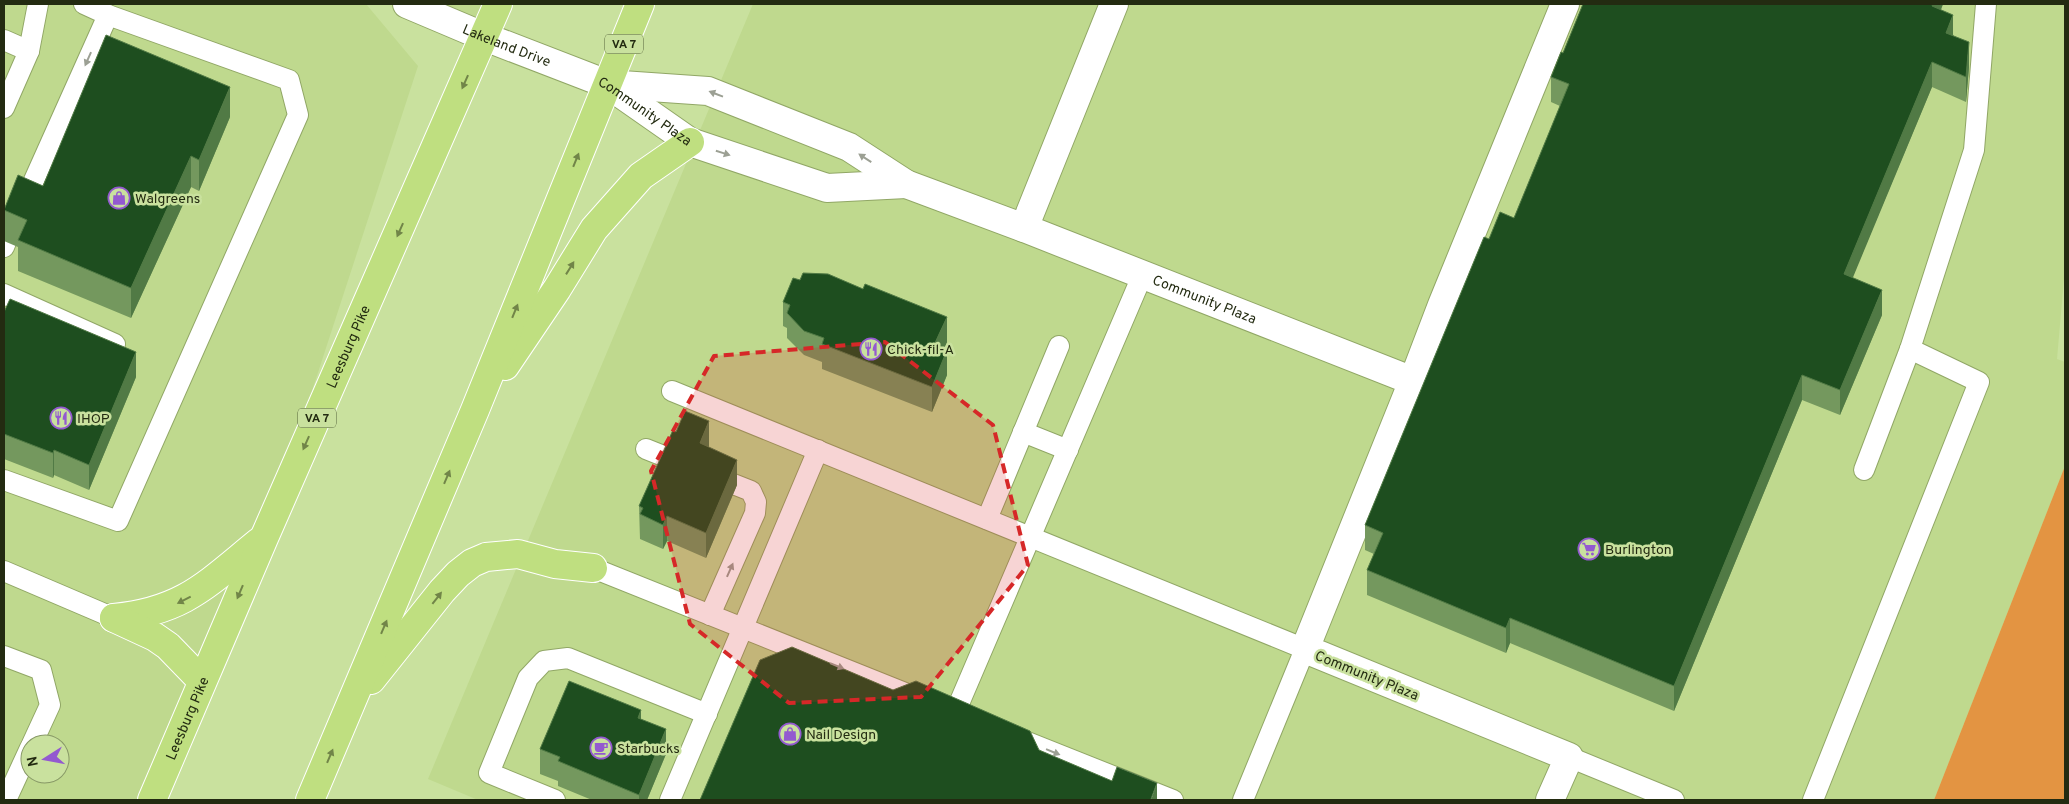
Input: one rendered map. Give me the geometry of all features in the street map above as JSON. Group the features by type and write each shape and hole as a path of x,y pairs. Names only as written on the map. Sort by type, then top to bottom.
{"highway":[{"name":"Leesburg Pike","path":"152,800 264,538 498,4"},
{"name":"VA 7","path":"310,800 352,705 475,410 640,4"},
{"path":"475,410 557,290 594,229 641,176 690,142"},
{"path":"114,618 150,613 185,600 198,592 264,538"},
{"path":"352,705 442,591 458,574 472,564 486,557 518,554 555,564 593,568"},
{"path":"114,618 155,637 168,646 202,681"}],"street":[{"name":"Lakeland Drive","path":"407,4 485,37 607,84"},
{"path":"1024,228 1114,4"},
{"name":"Community Plaza","path":"1565,4 1442,305 1305,649 1570,757"},
{"name":"Community Plaza","path":"607,84 690,142 827,188 906,184"},
{"name":"Community Plaza","path":"607,84 708,91 849,147 906,184 1024,228 1413,381"},
{"path":"1550,800 1570,757"}],"lane":[{"path":"4,108 29,51 38,4"},
{"path":"4,480 118,521 298,115 289,80 108,15 84,4"},
{"path":"1864,470 1910,349 1974,150 1986,4"},
{"path":"22,207 108,15"},
{"path":"4,40 29,51"},
{"path":"973,720 1031,537 1142,276"},
{"path":"4,294 115,344"},
{"path":"987,519 1059,346"},
{"path":"1813,800 1979,382 1910,349"},
{"path":"672,391 1305,649 1243,800"},
{"path":"1023,432 1068,450"},
{"path":"646,449 751,492 756,502 755,513 710,615"},
{"path":"670,800 818,450"},
{"path":"593,568 1173,800"},
{"path":"4,571 114,618"},
{"path":"4,656 41,670 50,705 37,734"},
{"path":"555,800 489,773 528,678 544,660 568,658 707,714"},
{"path":"1570,757 1674,800"},
{"path":"6,800 20,770"}],"highlighted area":[{"path":"885,342 993,425 1028,565 921,697 789,703 690,624 651,471 714,356"}],"shaded area":[{"path":"4,4 366,4 418,66 264,538 154,800 4,800"},
{"path":"407,4 498,4 485,37"},
{"path":"753,4 2065,4 2065,267 2057,359 2065,362 2065,466 1934,800 478,800 428,779"},
{"path":"2065,466 2065,800 1934,800"}],"building":[{"path":"1583,4 1933,4 1932,6 1953,15 1946,33 1969,42 1966,77 1932,62 1844,274 1882,290 1840,390 1802,375 1674,686 1510,618 1506,628 1367,570 1383,533 1365,525 1484,237 1489,239 1500,212 1514,218 1569,84 1551,77"},
{"name":"Walgreens","path":"106,35 230,87 199,160 191,156 131,288 18,240 27,220 4,210 18,175 43,186"},
{"name":"Chick-fil-A","path":"803,273 828,274 863,289 865,284 947,317 934,345 947,350 932,387 822,344 824,338 804,331 787,313 790,305 783,302 793,278 800,280"},
{"name":"IHOP","path":"10,299 136,352 89,465 54,450 53,453 4,434 4,312"},
{"path":"685,411 709,421 700,443 737,460 706,533 667,516 663,525 640,514 643,508 639,506 673,430 676,432"},
{"path":"792,647 893,690 916,681 1030,731 1039,750 1112,781 1117,767 1157,783 1151,799 1154,800 700,800 760,660"},
{"name":"Starbucks","path":"569,681 641,710 638,718 666,729 639,795 558,761 560,757 540,749"}],"place":[{"name":"Walgreens","path":"119,198"},
{"name":"Chick-fil-A","path":"871,349"},
{"name":"IHOP","path":"61,418"},
{"name":"Burlington","path":"1589,549"},
{"name":"Nail Design","path":"790,734"},
{"name":"Starbucks","path":"601,748"}]}
